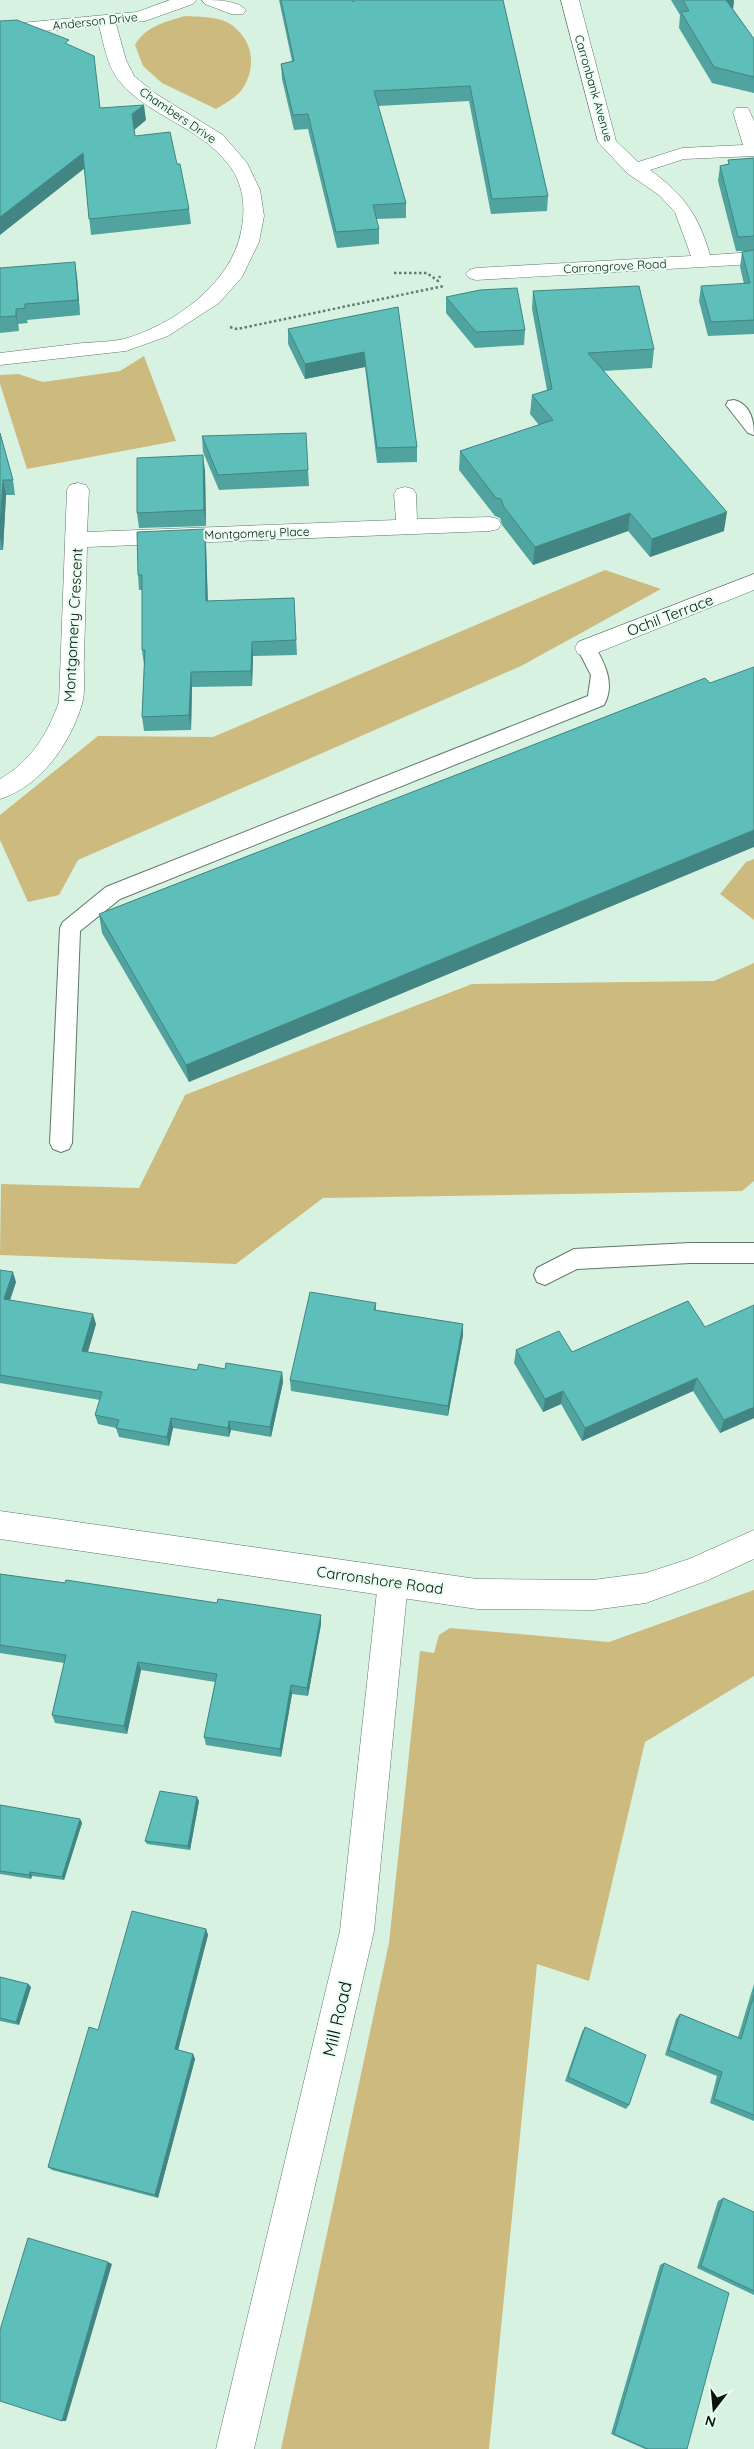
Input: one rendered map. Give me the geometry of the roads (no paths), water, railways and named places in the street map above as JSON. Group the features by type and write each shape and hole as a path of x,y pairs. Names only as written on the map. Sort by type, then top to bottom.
{"street":[{"name":"Anderson Drive","path":"0,30 139,18 187,0"},
{"path":"211,0 237,10"},
{"name":"Carronbank Avenue","path":"570,0 607,142 618,156 663,189 682,209 692,228 702,261"},
{"name":"Chambers Drive","path":"0,359 126,344 161,332 188,317 212,299 232,277 249,242 254,216 251,190 238,163 216,139 150,98 127,79 117,60 107,22"},
{"path":"634,169 682,154 754,150 742,112"},
{"name":"Carrongrove Road","path":"476,274 754,258"},
{"name":"Montgomery Crescent","path":"0,790 18,781 42,759 60,732 71,702 78,490"},
{"path":"404,494 407,528"},
{"name":"Montgomery Place","path":"77,540 490,524"},
{"name":"Ochil Terrace","path":"586,648 754,582"},
{"name":"Carronshore Road","path":"0,1526 477,1594 593,1595 646,1588 695,1570 754,1544"},
{"name":"Mill Road","path":"234,2449 358,1931 394,1582"}],"lane":[{"path":"734,405 754,429"},
{"path":"60,1143 70,928 113,893 597,700 600,675 586,648"},
{"path":"545,1275 574,1259 690,1253 754,1253"}]}
